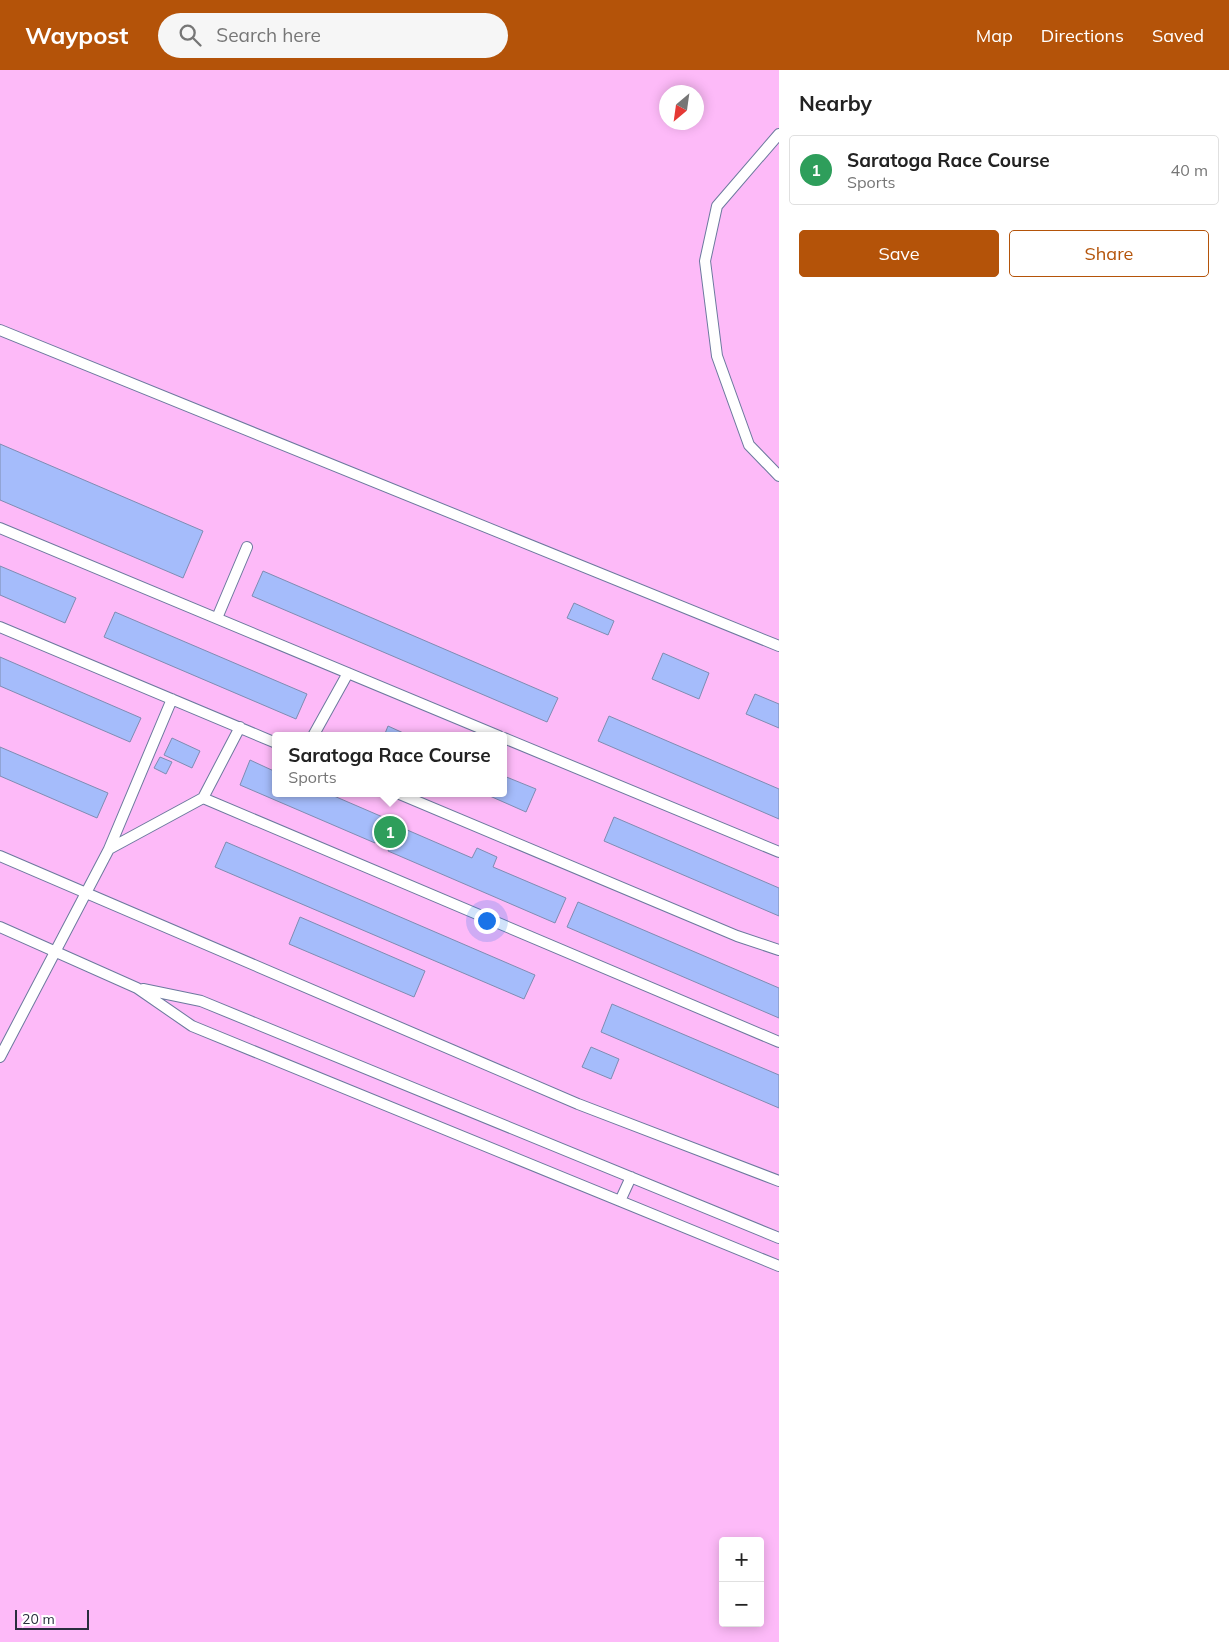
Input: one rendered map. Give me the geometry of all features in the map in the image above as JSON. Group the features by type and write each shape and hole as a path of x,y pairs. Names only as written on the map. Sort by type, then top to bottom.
{"lane":[{"path":"779,134 717,206 705,261 717,356 749,445 779,476"},
{"path":"0,330 779,646"},
{"path":"0,528 490,732"},
{"path":"217,618 247,547"},
{"path":"0,627 272,741"},
{"path":"315,732 348,672"},
{"path":"0,1057 109,849 172,699"},
{"path":"109,849 203,798 240,727"},
{"path":"507,739 779,852"},
{"path":"407,797 737,936 779,950"},
{"path":"203,798 779,1042"},
{"path":"0,856 578,1104 779,1181"},
{"path":"0,927 137,988 192,1026 779,1266"},
{"path":"137,988 201,1001 779,1238"},
{"path":"620,1201 630,1177"}],"shaded area":[{"path":"0,70 779,70 779,1642 0,1642"}],"building":[{"path":"0,444 203,531 183,578 0,500"},
{"path":"0,566 76,598 65,623 0,595"},
{"path":"263,571 558,698 547,722 252,596"},
{"path":"574,603 614,621 608,635 567,618"},
{"path":"115,612 307,694 296,719 104,637"},
{"path":"663,653 709,673 699,699 652,679"},
{"path":"0,657 141,718 130,742 0,686"},
{"path":"755,694 779,704 779,728 746,714"},
{"path":"609,716 779,789 779,819 598,741"},
{"path":"388,726 401,732 386,732"},
{"path":"172,738 200,751 192,768 164,755"},
{"path":"0,747 108,793 97,818 0,776"},
{"path":"160,757 172,762 166,774 154,768"},
{"path":"250,760 272,770 272,797 336,797 385,818 375,843 240,785"},
{"path":"507,777 536,789 526,812 492,797 507,797"},
{"path":"614,817 779,888 779,916 604,841"},
{"path":"398,826 472,858 477,848 497,857 493,867 566,898 555,923 388,851"},
{"path":"226,842 535,975 524,999 215,867"},
{"path":"578,902 779,988 779,1018 567,927"},
{"path":"300,917 425,971 414,997 289,944"},
{"path":"612,1004 779,1075 779,1108 601,1032"},
{"path":"591,1047 619,1059 611,1079 582,1067"}],"place":[{"name":"Saratoga Race Course","path":"390,832"}]}
